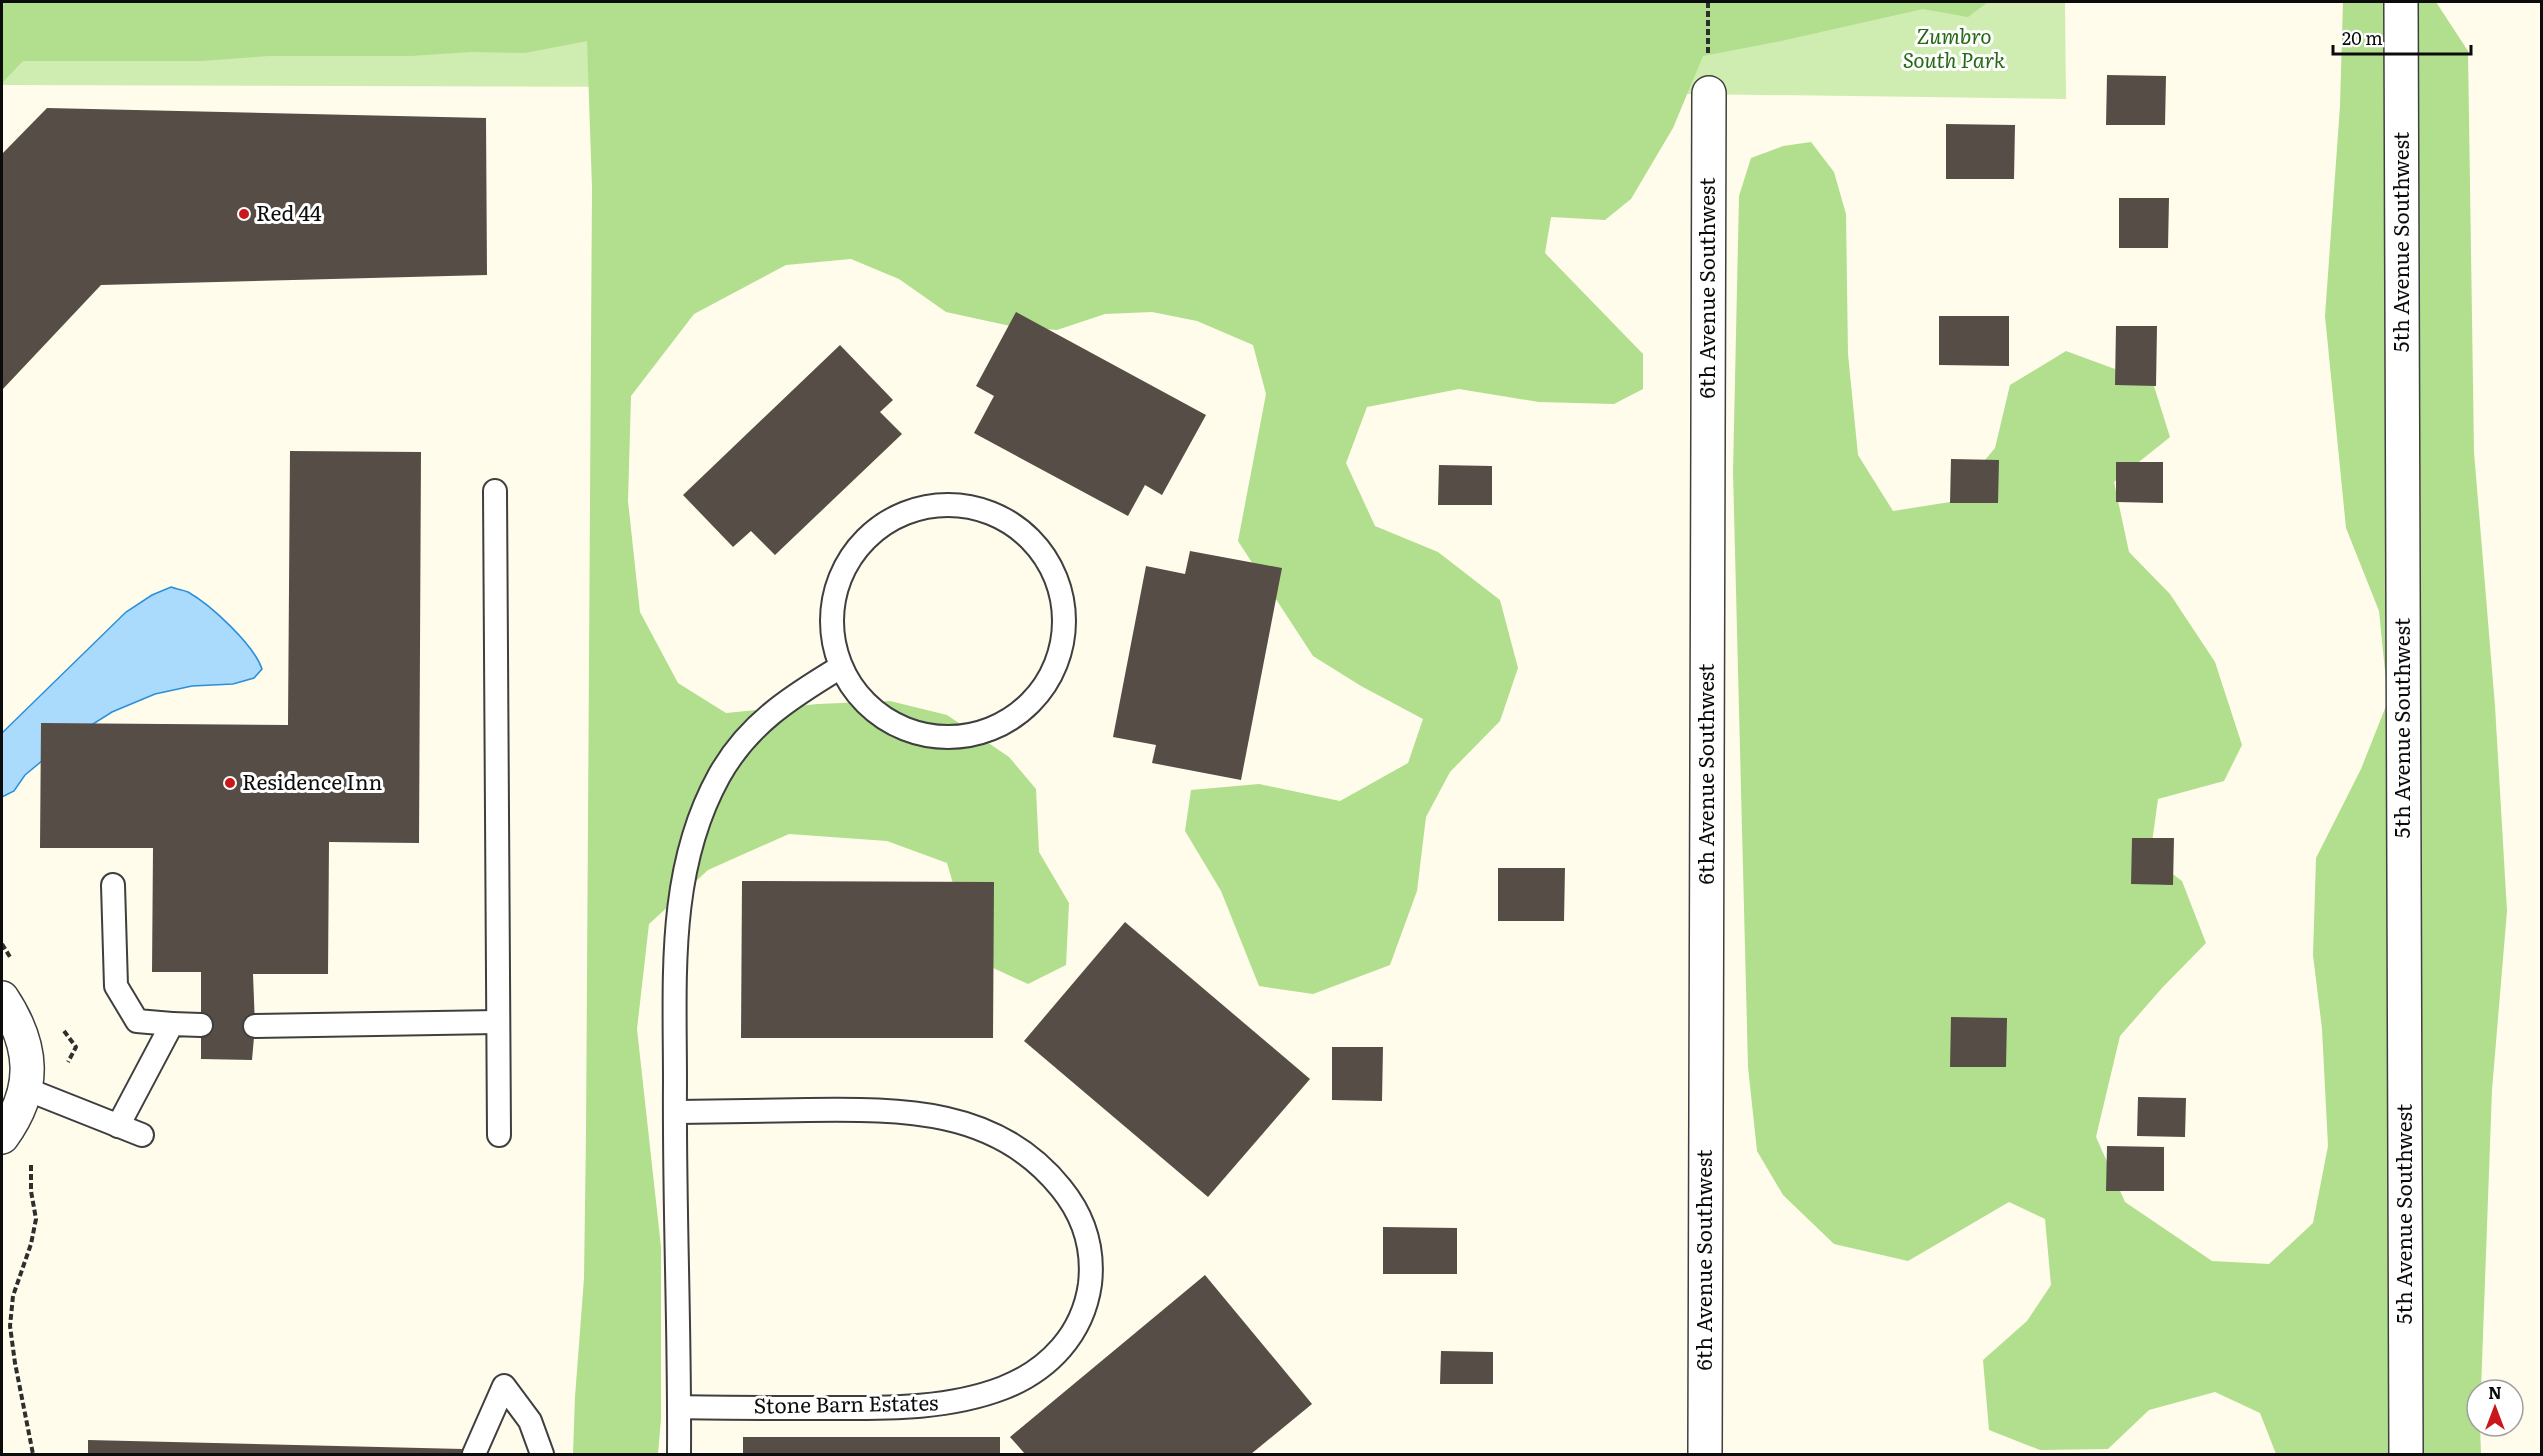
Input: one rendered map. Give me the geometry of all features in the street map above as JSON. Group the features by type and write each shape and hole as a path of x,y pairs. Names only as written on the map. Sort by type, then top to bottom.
{"street":[{"name":"5th Avenue Southwest","path":"2401,2 2406,1455"},
{"name":"6th Avenue Southwest","path":"1705,1455 1708,93"},
{"path":"2,998 17,1021 38,1094 2,1137"}],"lane":[{"path":"495,491 499,1135"},
{"path":"949,506 974,508 998,517 1019,529 1031,540 1049,562 1056,577 1063,605 1060,651 1053,671 1037,697 1024,710 999,725 982,732 948,737 927,735 879,715 839,668 833,641 832,614 833,600 842,575 856,552 875,532 899,517 925,508 949,506"},
{"path":"679,1455 675,1112 676,932 691,844 706,802 734,752 757,725 789,698 839,668"},
{"path":"113,885 116,986 137,1021 201,1025"},
{"path":"255,1026 498,1022"},
{"path":"118,1126 172,1024"},
{"path":"38,1094 142,1135"},
{"name":"Stone Barn Estates","path":"675,1112 872,1109 936,1116 971,1124 1010,1141 1030,1154 1049,1172 1071,1200 1084,1224 1090,1262 1090,1282 1086,1306 1074,1332 1046,1365 1001,1389 975,1397 923,1406 679,1407"},
{"path":"474,1455 504,1386 530,1421 542,1455"}],"path":[{"path":"1708,2 1708,93"},
{"path":"2,944 12,959"},
{"path":"38,1094 76,1047 63,1029"},
{"path":"31,1161 31,1191 36,1219 31,1244 13,1296 10,1326 33,1455"}],"green space":[{"name":"Zumbro South Park","path":"2,2 2065,2 2066,99 1326,89 2,85"},
{"path":"2,2 1988,2 1968,17 1923,9 1703,56 1673,128 1631,199 1605,220 1551,217 1545,253 1643,354 1643,389 1614,404 1539,402 1459,389 1367,407 1346,463 1375,526 1438,552 1500,600 1518,668 1500,721 1450,772 1426,817 1417,891 1390,965 1313,994 1259,986 1221,891 1185,831 1191,790 1259,784 1340,801 1408,763 1423,719 1361,686 1313,656 1238,541 1266,394 1253,345 1197,321 1152,312 1105,314 1057,330 1015,327 946,312 899,279 851,259 786,265 694,314 631,396 628,501 640,612 678,683 726,713 818,704 890,701 947,715 1009,757 1036,789 1039,852 1069,903 1066,965 1028,984 991,967 964,921 947,863 887,841 789,834 708,870 649,924 637,1029 661,1247 661,1419 658,1454 573,1454 584,1278 586,1134 592,188 587,41 525,53 269,56 202,61 23,61 2,83"},
{"path":"2343,2 2436,2 2468,51 2474,452 2495,706 2507,911 2492,1090 2481,1378 2465,1378 2465,1438 2480,1438 2481,1454 2276,1454 2260,1413 2215,1392 2149,1410 2108,1449 2040,1450 1989,1430 1983,1360 2027,1321 2051,1285 2045,1219 2009,1202 1908,1261 1834,1244 1783,1195 1757,1151 1748,1067 1733,472 1739,196 1751,158 1783,146 1811,142 1834,172 1846,214 1848,354 1858,455 1893,511 1950,502 1995,448 2010,385 2066,351 2153,383 2170,437 2114,482 2129,552 2170,594 2215,662 2242,745 2224,781 2158,799 2150,857 2182,881 2206,943 2120,1036 2096,1137 2125,1202 2212,1261 2269,1264 2313,1223 2328,1146 2322,1029 2313,955 2316,858 2361,769 2388,701 2379,611 2346,528 2325,316 2340,106"}],"water":[{"path":"171,587 188,592 219,616 250,649 262,669 254,678 233,684 192,686 155,694 112,712 66,741 25,775 14,791 2,797 2,733 126,612 152,595"}],"building":[{"path":"2107,75 2166,76 2165,125 2106,125"},
{"name":"Red 44","path":"47,108 486,118 487,275 101,285 2,390 2,154"},
{"path":"1946,124 2015,125 2014,179 1946,179"},
{"path":"2119,198 2169,198 2168,248 2119,248"},
{"path":"1016,312 1206,415 1162,495 1145,485 1128,516 974,433 994,396 976,386"},
{"path":"1939,316 2009,316 2009,366 1939,365"},
{"path":"2116,326 2157,326 2156,386 2115,385"},
{"path":"840,345 893,400 880,412 902,434 775,555 751,531 733,547 683,495"},
{"name":"Residence Inn","path":"290,451 421,452 419,843 329,842 328,974 253,974 255,1026 252,1060 201,1059 201,972 152,972 153,848 40,848 41,723 288,725"},
{"path":"1951,459 1999,460 1998,503 1950,503"},
{"path":"2116,462 2163,462 2163,503 2116,502"},
{"path":"1439,465 1492,466 1492,505 1438,505"},
{"path":"1190,551 1282,568 1241,780 1152,763 1156,745 1113,737 1146,566 1185,574"},
{"path":"2132,838 2174,838 2173,885 2131,884"},
{"path":"1498,868 1565,868 1564,921 1498,921"},
{"path":"742,881 994,882 993,1038 741,1038"},
{"path":"1125,922 1310,1079 1208,1197 1024,1041"},
{"path":"1951,1017 2007,1018 2006,1067 1950,1067"},
{"path":"1332,1047 1383,1047 1382,1101 1332,1100"},
{"path":"2138,1097 2186,1098 2185,1137 2137,1136"},
{"path":"2107,1146 2164,1147 2164,1191 2106,1191"},
{"path":"1383,1227 1457,1228 1457,1274 1383,1274"},
{"path":"1205,1275 1312,1404 1251,1454 1025,1454 1010,1437"},
{"path":"1441,1351 1493,1352 1493,1384 1440,1384"},
{"path":"743,1437 1000,1437 1000,1454 743,1454"},
{"path":"88,1440 463,1449 463,1454 88,1454"}],"place":[{"name":"Red 44","path":"244,214"},
{"name":"Residence Inn","path":"230,783"}]}
